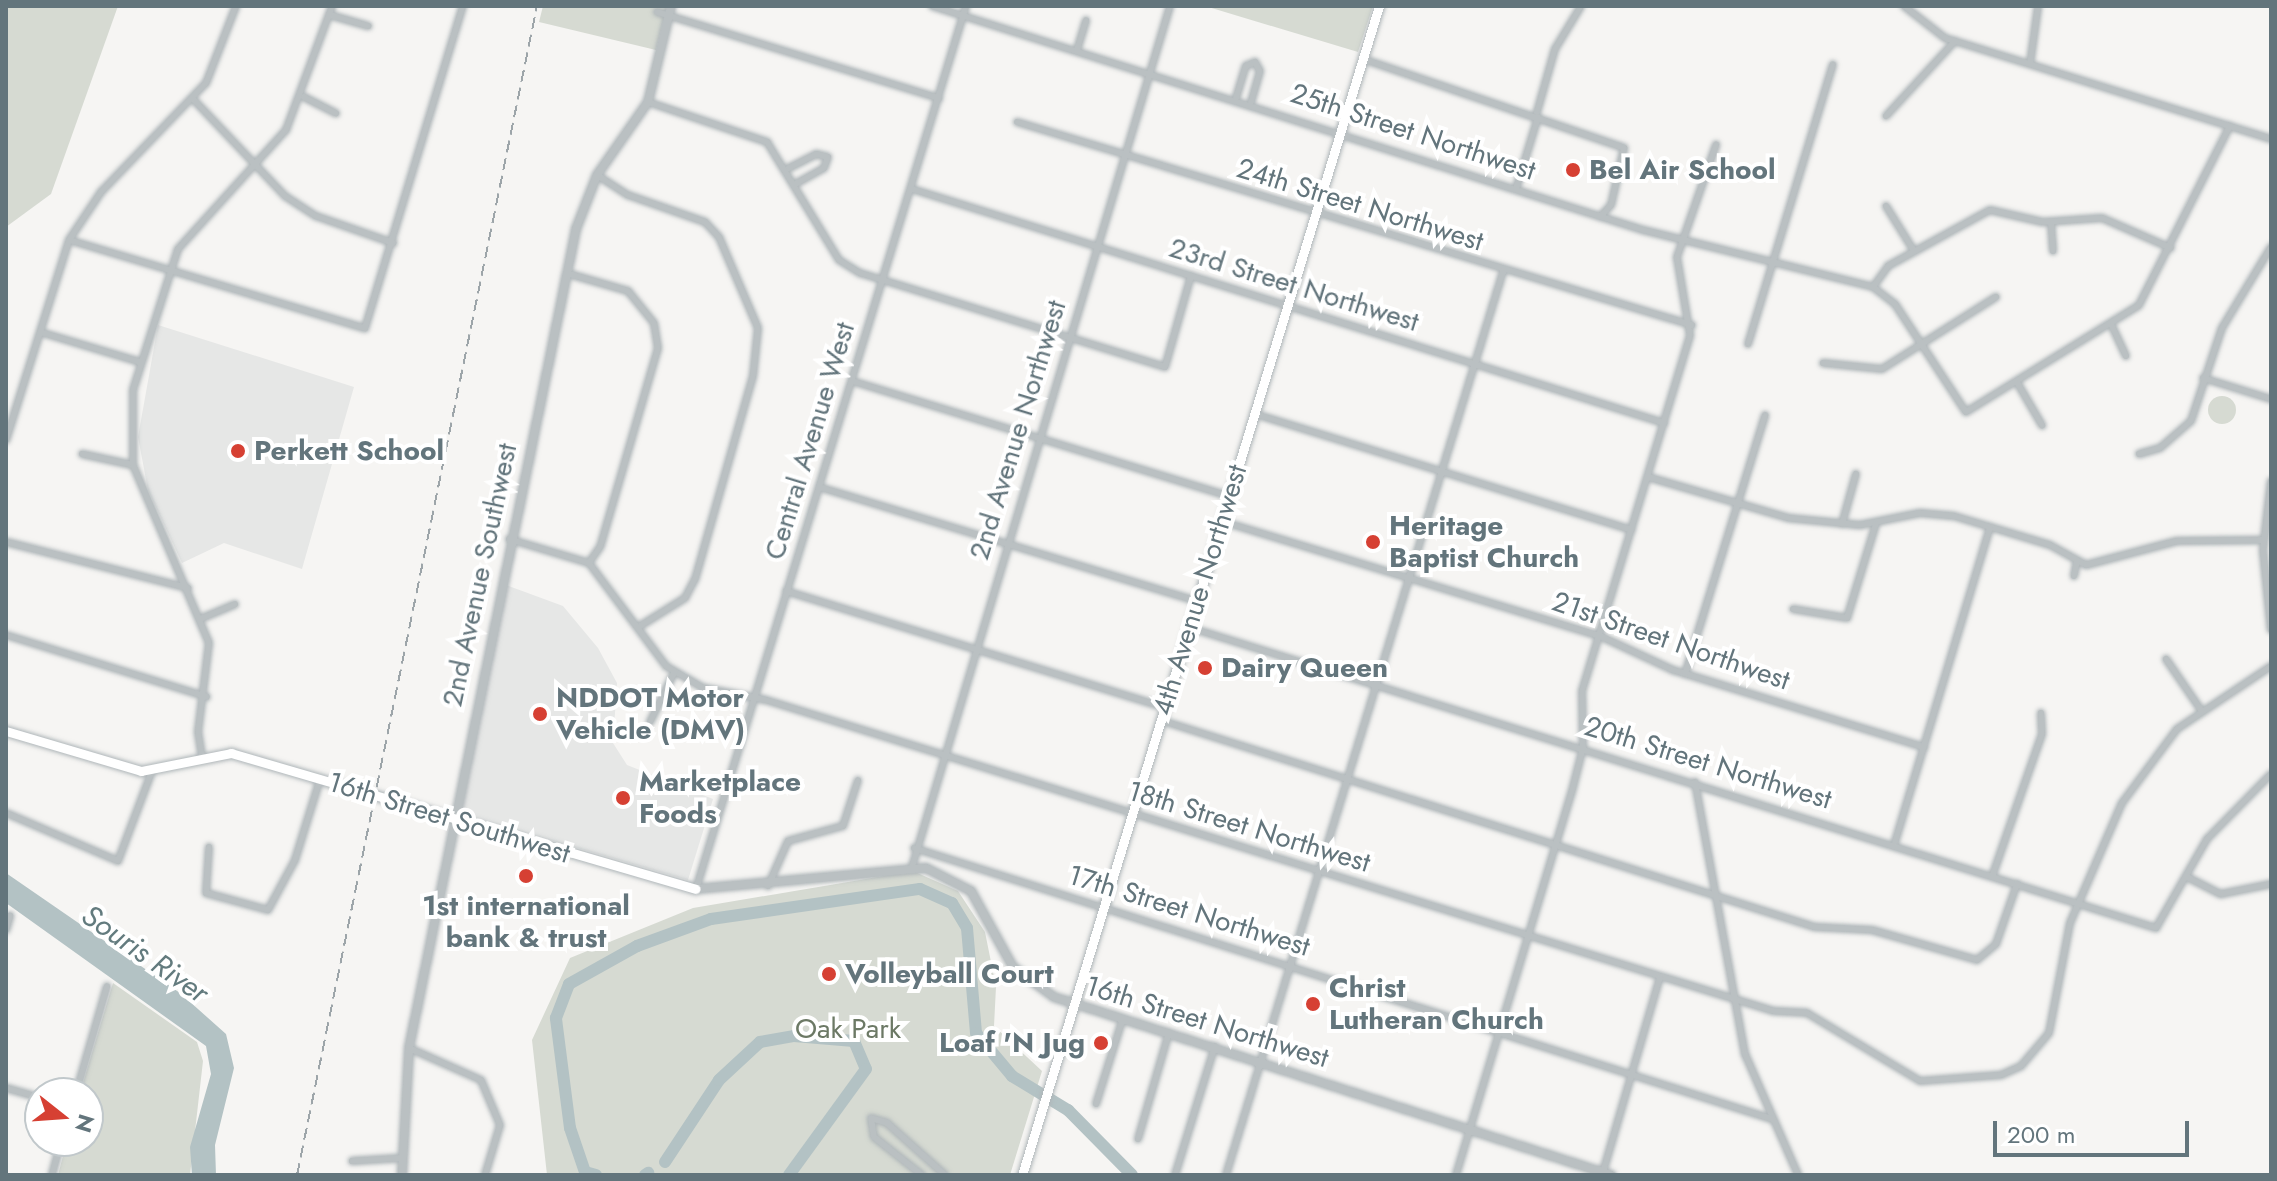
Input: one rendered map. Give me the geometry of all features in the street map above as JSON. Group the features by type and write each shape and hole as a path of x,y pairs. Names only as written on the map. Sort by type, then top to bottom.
{"main road":[{"name":"4th Avenue Northwest","path":"1022,1175 1379,6"},
{"path":"6,731 152,771"},
{"name":"16th Street Southwest","path":"152,771 202,757 231,753 696,889"}],"street":[{"path":"6,440 69,240 101,192 193,99 215,69 236,6"},
{"path":"202,757 198,732 207,697 209,643 133,465 130,413 140,362 168,272 187,237 257,166 304,97 332,6"},
{"path":"69,240 168,272 365,328 463,6"},
{"name":"25th Street Northwest","path":"932,6 1251,102 1600,217 1687,242 1873,287 1895,304 1966,412 2018,384"},
{"name":"Central Avenue West","path":"696,889 966,6"},
{"name":"2nd Avenue Northwest","path":"912,867 914,848 1170,6"},
{"path":"1516,189 1555,49 1581,6"},
{"path":"1904,6 1933,33 1955,41 2271,139"},
{"path":"2030,64 2038,6"},
{"path":"657,12 671,10 939,98"},
{"name":"2nd Avenue Southwest","path":"402,1175 409,1048 509,539 566,273 597,175 607,156 648,102 671,10"},
{"path":"330,15 368,26"},
{"path":"1077,50 1086,20"},
{"path":"1886,116 1955,41"},
{"path":"1363,59 1538,115 1624,148 1611,205 1600,217"},
{"name":"25th Street Northwest","path":"1236,98 1246,66 1255,62 1260,71 1251,102"},
{"path":"1748,344 1833,65"},
{"path":"304,97 336,113"},
{"path":"193,99 257,166 316,216 393,243"},
{"path":"648,102 767,142 789,168 839,260 884,280 1165,367 1191,276"},
{"name":"24th Street Northwest","path":"1017,122 1503,272 1692,325"},
{"path":"2042,425 2018,384 2112,326 2139,305 2171,248 2230,126"},
{"path":"1456,1175 1557,843 1583,748 1582,691 1692,325 1677,257 1687,242 1716,145"},
{"path":"789,168 816,154 828,157 824,168 797,183"},
{"path":"597,175 628,195 705,222 719,237 758,328 753,376 695,579 685,598 640,626"},
{"name":"23rd Street Northwest","path":"912,189 1664,423"},
{"path":"1886,206 1914,251"},
{"path":"1873,287 1888,266 1990,210 2051,222 2102,218 2171,248"},
{"path":"2051,222 2053,251"},
{"path":"2139,454 2160,448 2191,421 2222,328 2271,247"},
{"path":"1226,1175 1379,685 1503,272"},
{"path":"566,273 628,291 654,323 658,348 589,563"},
{"path":"1823,363 1876,371 1996,297"},
{"path":"2112,326 2126,356"},
{"path":"40,332 140,362"},
{"path":"2203,378 2271,399"},
{"path":"852,381 1229,496"},
{"path":"1255,414 1632,530"},
{"path":"1685,674 1765,415"},
{"path":"82,454 133,465"},
{"path":"1842,524 1856,474"},
{"path":"1648,477 1737,506 1842,524 1876,524 1931,513 1990,527 2077,561 2105,561 2177,541 2263,540"},
{"path":"2271,481 2263,540 2271,630"},
{"path":"819,487 1196,601"},
{"name":"21st Street Northwest","path":"1221,521 1600,636 1685,674 1924,747"},
{"path":"1793,609 1847,618 1876,524"},
{"path":"1895,842 1990,527"},
{"path":"509,539 589,563 640,626 674,673 650,722"},
{"path":"6,542 188,588"},
{"path":"2074,576 2077,561"},
{"path":"786,591 1163,707"},
{"path":"200,619 235,604"},
{"name":"20th Street Northwest","path":"1188,627 1895,842 2077,905 2156,928 2187,877"},
{"path":"6,635 207,697"},
{"path":"2166,659 2201,710"},
{"name":"18th Street Northwest","path":"674,673 753,701 1132,813 1660,977 1732,998 1807,1013 1920,1081 2001,1075 2021,1066 2056,1019 2057,979 2077,905 2122,803 2177,729 2201,710 2271,666"},
{"path":"1993,874 2042,734 2041,713"},
{"path":"1160,720 1351,776 1815,927 1872,930 1977,960 1996,944 2017,884"},
{"path":"6,813 100,859 118,861 128,849 152,771"},
{"path":"2271,774 2233,806 2187,877 2221,894 2271,884"},
{"path":"209,847 202,888 268,910 295,860 320,779"},
{"path":"768,886 788,841 843,826 858,780"},
{"path":"1695,782 1732,998 1772,1119 1798,1175"},
{"name":"17th Street Northwest","path":"914,848 1633,1072 1772,1119"},
{"name":"16th Street Northwest","path":"696,889 768,886 912,867 944,873 971,891 1013,967 1074,1004 1262,1061 1605,1174"},
{"path":"6,930 10,916"},
{"path":"1605,1174 1660,977"},
{"path":"81,1077 107,986"},
{"path":"1096,1104 1123,1018"},
{"path":"1138,1139 1169,1032"},
{"path":"1175,1175 1215,1046"},
{"path":"409,1048 481,1080 500,1125 485,1175"},
{"path":"922,1175 874,1137 871,1118 887,1123 945,1175"},
{"path":"352,1161 402,1158"}],"shaded area":[{"name":"Perkett School","path":"158,325 354,387 302,569 224,543 182,563 148,490 138,437"},
{"path":"506,585 563,606 598,648 617,683 613,743 627,765 713,799 688,880 461,814"},
{"path":"6,873 180,993 226,1034 234,1068 215,1145 216,1175 192,1175 190,1147 211,1074 206,1046 6,903"}],"green space":[{"path":"6,6 118,6 51,194 6,227"},
{"path":"543,6 667,6 656,50 539,22"},
{"path":"1205,6 1373,6 1358,52"},
{"path":"2222,396 2232,400 2236,410 2232,420 2222,424 2212,420 2208,410 2212,400"},
{"name":"Oak Park","path":"913,871 958,891 985,932 996,987 994,1026 1042,1071 1010,1175 547,1175 532,1040 570,958 693,908"},
{"path":"113,983 197,1042 203,1061 190,1175 58,1175 63,1157 104,1157 104,1077 85,1077"}],"waterway":[{"path":"596,1175 585,1172 570,1128 556,1018 569,984 637,946 711,919 920,889 952,903 967,928 976,1033 1012,1076 1068,1110 1132,1175"},
{"path":"665,1162 719,1080 760,1042 794,1036 854,1041 866,1069 789,1175"}],"railway":[{"path":"297,1175 537,6"}],"place":[{"name":"Bel Air School","path":"1573,170"},
{"name":"Perkett School","path":"238,451"},
{"name":"Heritage Baptist Church","path":"1373,542"},
{"name":"Dairy Queen","path":"1205,668"},
{"name":"NDDOT Motor Vehicle (DMV)","path":"540,714"},
{"name":"Marketplace Foods","path":"623,798"},
{"name":"1st international bank & trust","path":"526,876"},
{"name":"Volleyball Court","path":"829,974"},
{"name":"Christ Lutheran Church","path":"1313,1004"},
{"name":"Loaf 'N Jug","path":"1101,1043"}],"water label":[{"name":"Souris River","path":"145,954"}]}
